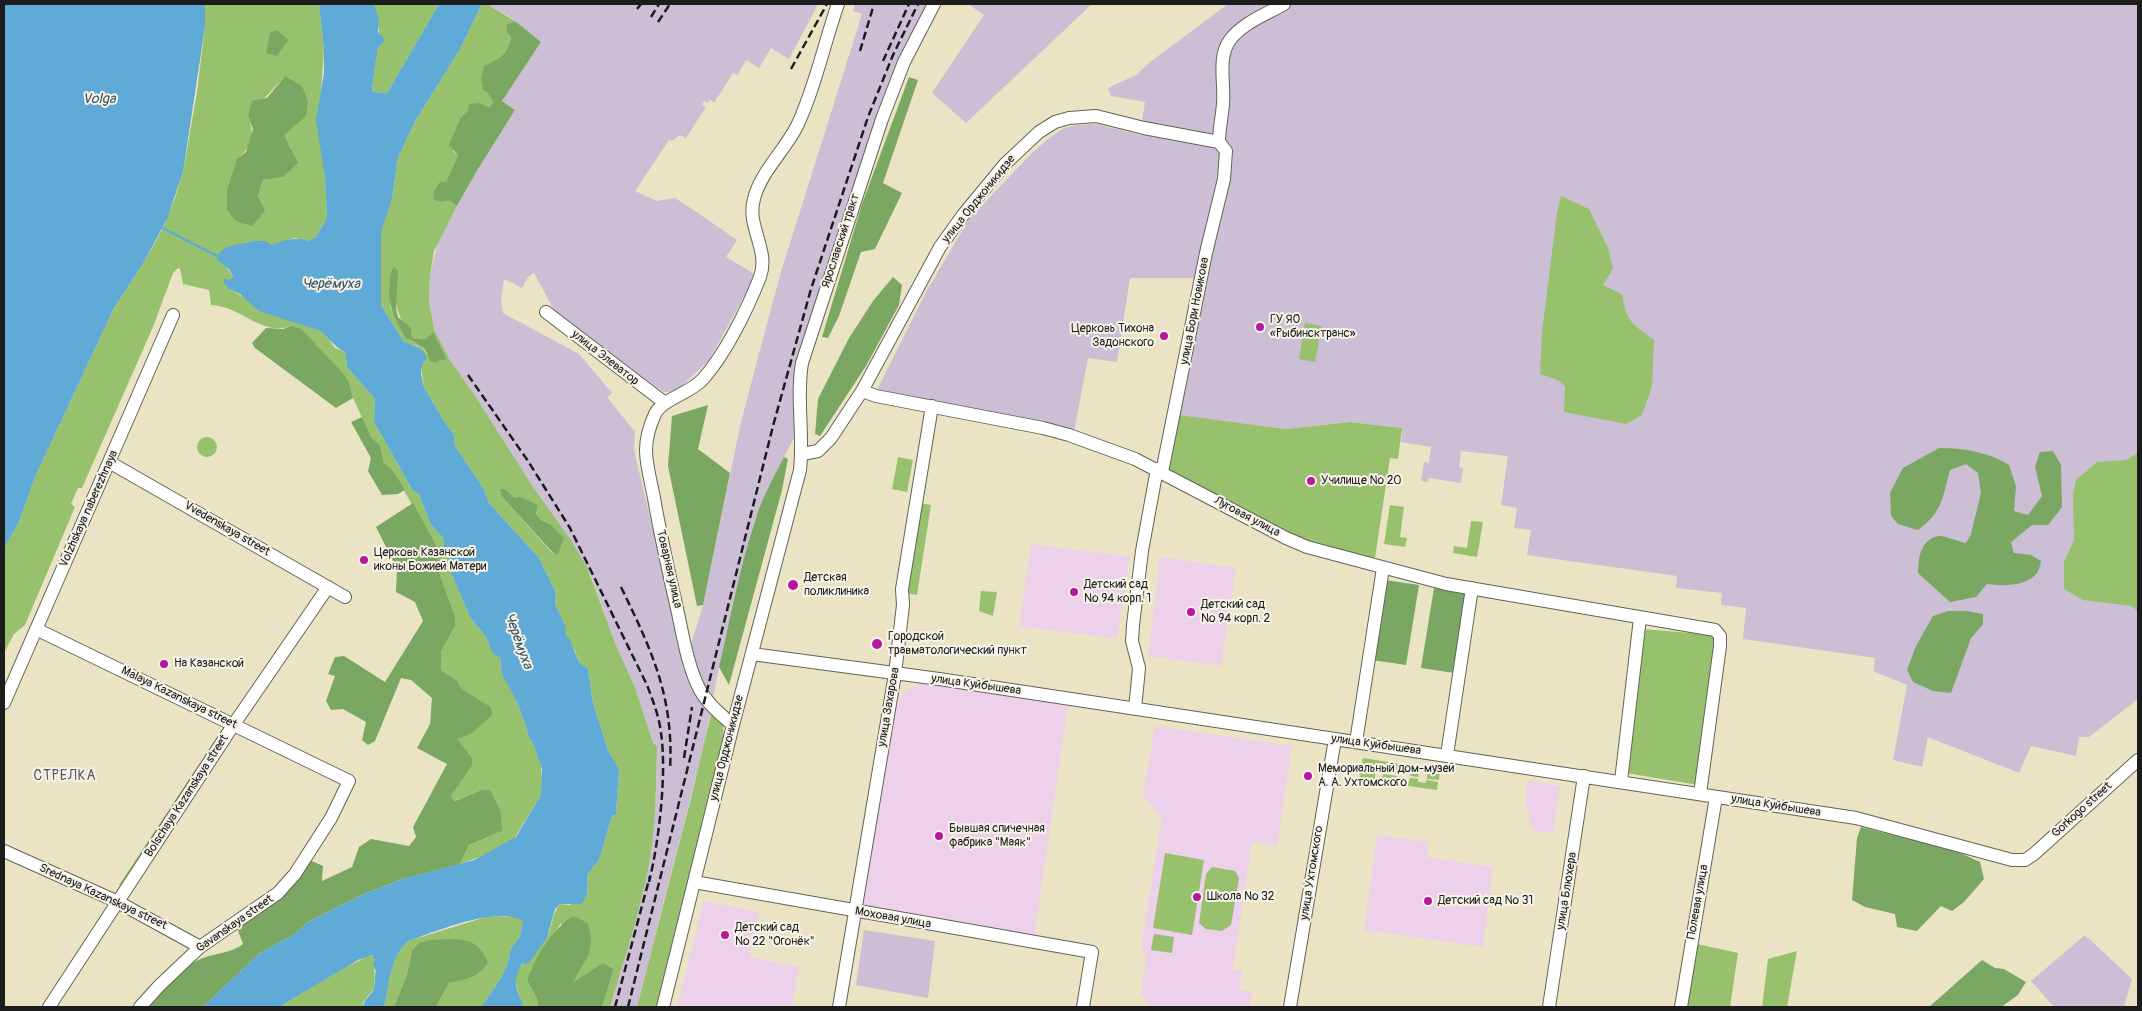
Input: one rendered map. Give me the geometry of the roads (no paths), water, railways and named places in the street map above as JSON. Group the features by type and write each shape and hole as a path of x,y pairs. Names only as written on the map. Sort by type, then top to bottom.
{"street":[{"path":"665,403 681,396 701,381 716,363 743,314 760,276 763,261 752,222 751,211 754,197 796,128 806,104 838,4"},
{"name":"Ярославский тракт","path":"794,490 802,454 800,396 802,363 884,112 904,62 934,4"},
{"name":"улица Бори Новикова","path":"1135,708 1139,668 1132,641 1142,552 1224,179 1220,122 1223,104 1222,76 1224,56 1229,41 1240,29 1284,4"},
{"name":"улица Орджоникидзе","path":"802,454 818,451 831,438 862,391 940,247 963,215 1005,164 1039,132 1055,122 1069,118 1096,116 1222,146"},
{"name":"улица Элеватор","path":"546,312 665,403"},
{"name":"Volzhskaya naberezhnaya","path":"4,703 173,315"},
{"name":"Луговая улица","path":"862,391 876,396 1056,432 1120,453 1159,470 1298,544 1371,563 1383,568 1434,582 1710,629 1718,632 1720,646 1700,794"},
{"name":"Товарная улица","path":"665,403 656,412 650,428 646,450 662,542 683,632 698,684 718,712 733,725"},
{"name":"улица Захарова","path":"839,1007 896,674 903,605 902,590 932,406"},
{"name":"Vvedenskaya street","path":"109,462 345,597"},
{"name":"улица Орджоникидзе","path":"663,1007 794,490"},
{"path":"1356,742 1383,568"},
{"name":"Bolschaya Kazanskaya street","path":"49,1007 234,724 328,587"},
{"path":"1447,755 1472,588"},
{"path":"1621,781 1640,618"},
{"name":"Malaya Kazanskaya street","path":"36,629 349,781"},
{"name":"улица Куйбышева","path":"752,654 1135,708 1621,781 1870,821 2006,858 2026,860"},
{"name":"улица Ухтомского","path":"1290,1007 1335,739"},
{"name":"Gorkogo street","path":"2026,860 2138,760"},
{"name":"улица Блюхера","path":"1549,1007 1584,776"},
{"name":"Gavanskaya street","path":"140,1007 200,947 278,893 295,874 331,818 349,781"},
{"name":"Полевая улица","path":"1681,1007 1716,797"},
{"name":"Srednaya Kazanskaya street","path":"4,851 118,902 158,922 200,947"},
{"name":"Моховая улица","path":"694,882 1092,952 1084,1007"}],"water":[{"name":"Volga","path":"4,4 205,4 205,27 183,172 167,219 144,262 114,308 35,477 19,522 4,549"},
{"name":"Черёмуха","path":"319,4 374,4 379,19 378,32 384,38 383,43 378,47 372,88 373,92 387,93 439,4 482,4 460,49 417,118 398,157 392,199 381,231 381,305 404,342 417,347 427,358 422,364 421,374 424,387 454,435 455,446 484,489 489,503 539,558 556,593 555,604 565,625 566,636 569,638 579,662 588,669 593,703 608,750 619,769 616,815 612,816 599,860 587,875 587,894 581,904 560,904 555,909 547,938 529,963 522,964 517,976 516,986 524,1007 481,1007 504,972 510,950 520,936 523,921 511,917 498,916 450,926 408,941 397,956 391,972 384,1007 363,1007 374,988 376,971 373,965 375,960 372,955 358,960 279,1007 203,1007 260,953 295,934 308,922 364,894 403,879 474,860 516,837 541,795 542,769 517,702 502,674 500,658 493,654 486,637 470,617 450,571 450,559 444,549 444,539 430,523 419,494 413,491 374,422 375,399 347,367 345,352 320,331 259,311 240,294 229,289 223,282 224,279 230,280 233,277 229,269 217,260 217,256 226,247 255,241 265,241 272,245 291,239 309,241 316,237 327,218 325,177 316,120 324,73 324,50"}],"waterway":[{"path":"161,227 217,256"}],"railway":[{"path":"637,9 641,4"},
{"path":"651,17 659,4"},
{"path":"658,22 670,4"},
{"path":"791,69 827,4"},
{"path":"860,51 874,4"},
{"path":"883,61 909,4"},
{"path":"628,1007 773,426 811,289 868,117 893,55 918,4"},
{"path":"468,375 528,461 570,528 654,703 661,733 663,768 659,828 649,882"},
{"path":"621,587 659,675 668,720 670,770"},
{"path":"684,758 692,707"},
{"path":"615,1007 650,876"}],"place":[{"name":"ГУ ЯО «Рыбинсктранс»","path":"1260,327"},
{"name":"Церковь Тихона Задонского","path":"1164,336"},
{"name":"Училище № 20","path":"1311,481"},
{"name":"Церковь Казанской иконы Божией Матери","path":"364,560"},
{"name":"Детская поликлиника","path":"793,585"},
{"name":"Детский сад № 94 корп. 1","path":"1074,592"},
{"name":"Детский сад № 94 корп. 2","path":"1191,612"},
{"name":"Городской травматологический пункт","path":"877,644"},
{"name":"На Казанской","path":"164,664"},
{"name":"Мемориальный дом-музей А. А. Ухтомского","path":"1308,776"},
{"name":"Бывшая спичечная фабрика \"Маяк\"","path":"939,836"},
{"name":"Школа № 32","path":"1197,897"},
{"name":"Детский сад № 31","path":"1428,901"},
{"name":"Детский сад № 22 \"Огонёк\"","path":"725,935"}],"district":[{"name":"СТРЕЛКА","path":"65,776"}]}
